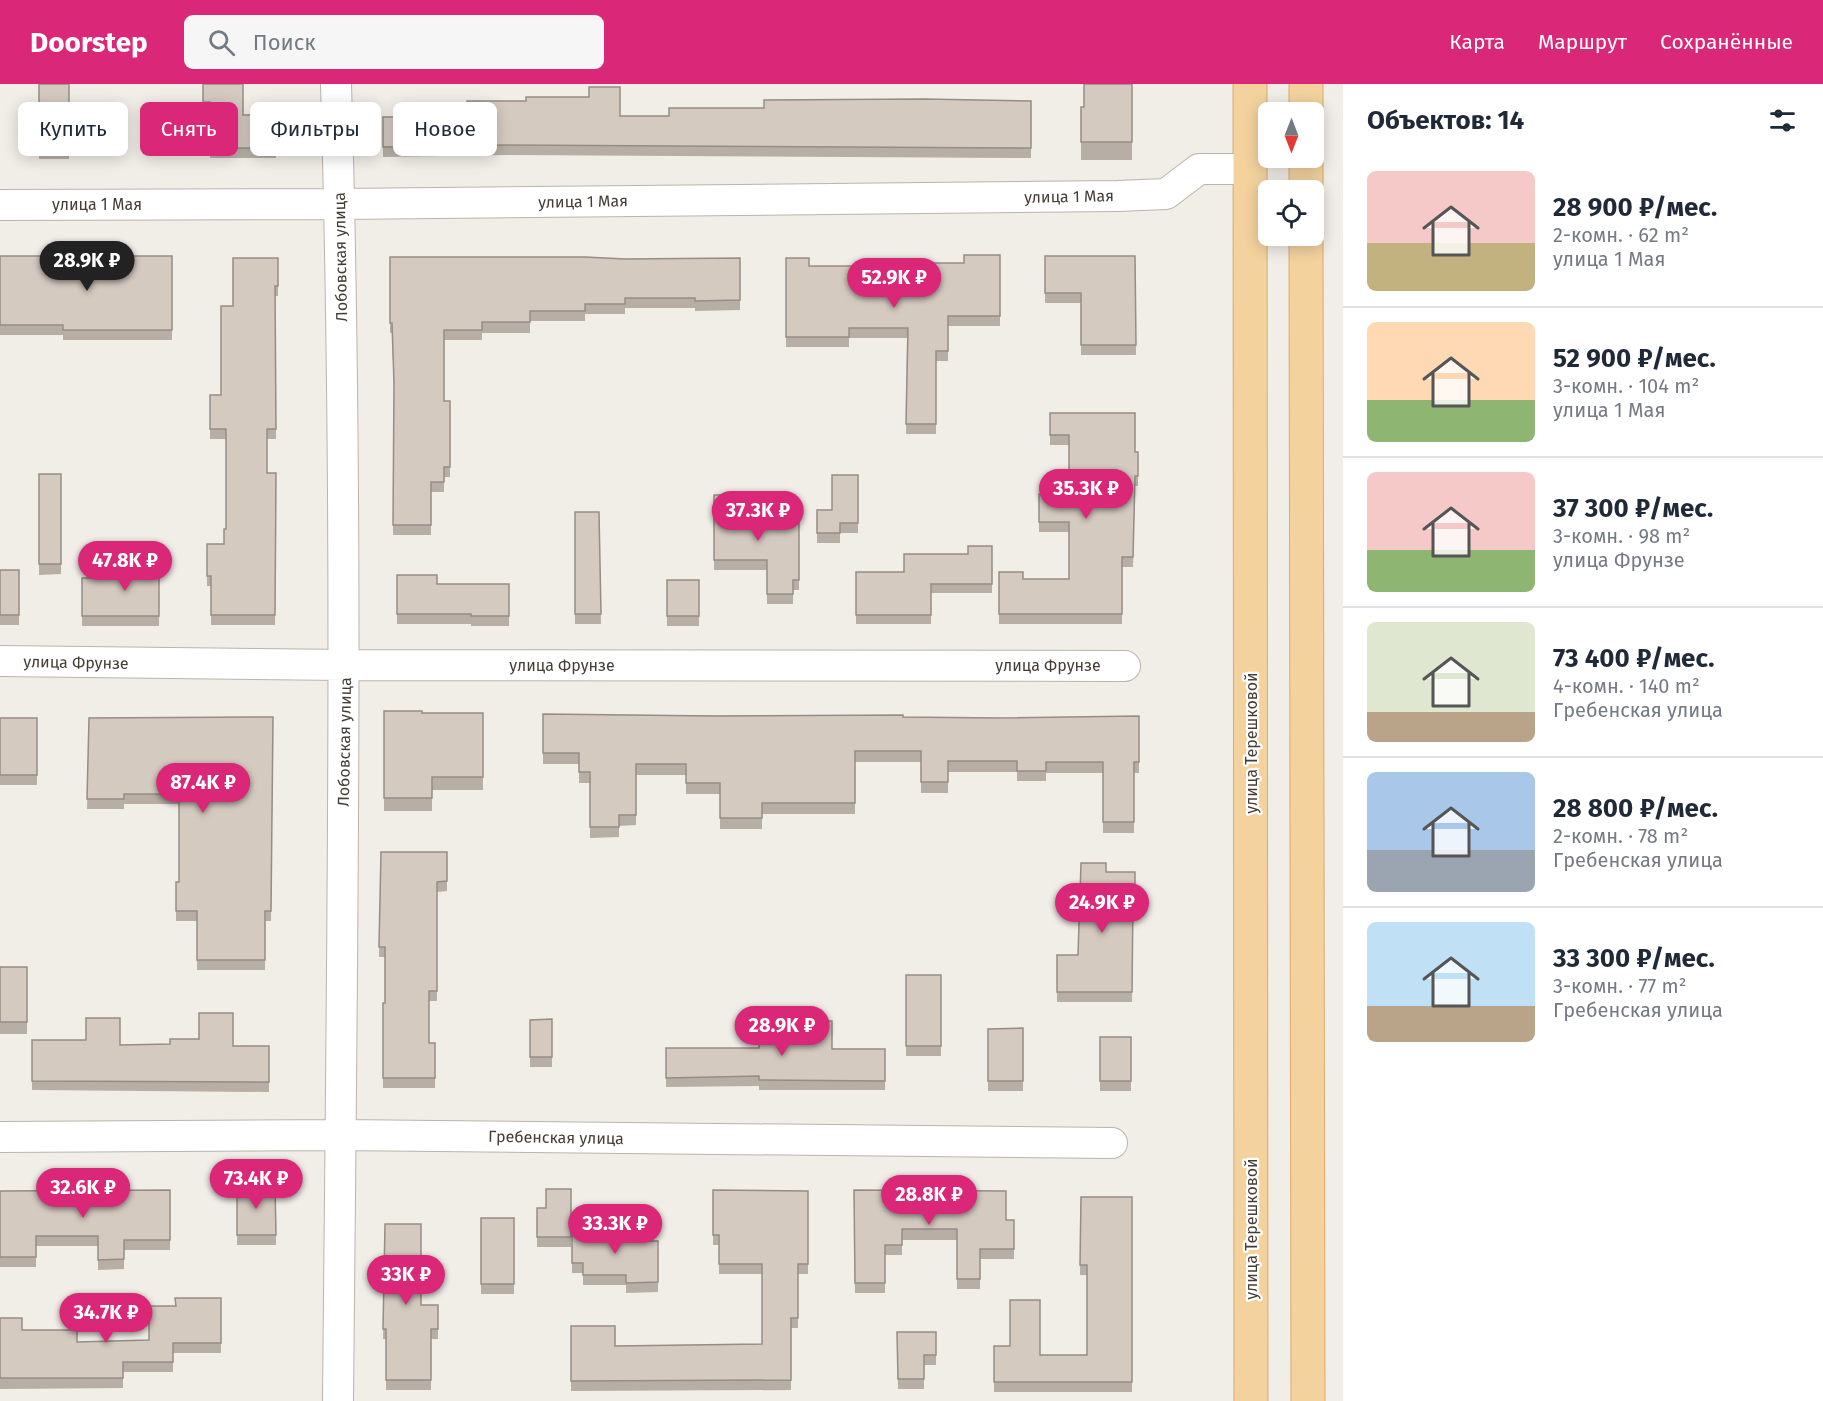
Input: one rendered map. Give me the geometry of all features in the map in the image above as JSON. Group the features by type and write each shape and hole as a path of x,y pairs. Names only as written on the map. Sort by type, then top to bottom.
{"main road":[{"name":"улица Терешковой","path":"1250,84 1251,1401"},
{"path":"1306,84 1306,102"},
{"path":"1306,246 1308,1401"}],"street":[{"name":"Лобовская улица","path":"336,84 340,204 345,664 338,1401"},
{"name":"улица 1 Мая","path":"0,205 340,204 1166,194 1199,169 1251,169"},
{"name":"улица Фрунзе","path":"0,661 1125,666"},
{"name":"Гребенская улица","path":"0,1137 340,1135 1112,1143"}],"building":[{"path":"39,84 69,84 69,102 39,102"},
{"path":"203,84 243,84 243,115 250,115 250,148 238,148 238,102 203,102"},
{"path":"1084,84 1132,84 1132,142 1081,142 1081,107 1084,107"},
{"path":"589,87 620,87 620,116 669,116 669,108 764,108 764,100 1031,101 1031,148 497,145 497,102 467,102 526,101 526,97 589,97"},
{"path":"383,117 393,117 393,147 383,147"},
{"path":"964,255 1000,255 1000,316 948,316 948,351 936,351 936,424 906,424 908,328 849,328 849,337 786,337 786,258 809,258 809,266 869,266 964,263"},
{"path":"0,256 172,256 172,330 63,330 63,325 0,325"},
{"path":"1045,256 1135,256 1136,345 1081,345 1081,293 1045,293"},
{"path":"390,257 740,258 740,300 625,298 625,304 585,304 585,311 530,311 530,322 482,322 482,330 444,330 444,401 450,401 450,467 444,467 444,482 431,482 431,525 393,525 394,383 392,323 390,323"},
{"path":"233,258 278,258 278,286 275,286 276,429 267,429 267,473 276,473 275,615 211,615 211,576 207,576 207,544 224,544 226,429 210,429 210,395 221,395 221,306 233,306"},
{"path":"1050,413 1135,413 1135,452 1138,452 1138,476 1135,476 1133,557 1122,557 1122,614 999,614 999,572 1023,572 1023,579 1069,579 1069,522 1039,522 1039,494 1069,494 1069,435 1050,435"},
{"path":"39,474 61,474 61,564 39,564"},
{"path":"832,475 858,475 858,523 840,523 840,533 817,533 817,510 832,510"},
{"path":"714,495 743,495 743,520 799,520 799,580 793,580 793,594 767,594 767,560 714,560"},
{"path":"575,512 599,512 601,614 575,614"},
{"path":"968,546 992,546 992,584 931,584 931,615 856,615 856,572 904,572 904,554 968,554"},
{"path":"133,557 159,557 159,616 82,616 82,578 133,578"},
{"path":"0,570 19,570 19,615 0,615"},
{"path":"397,575 437,575 437,584 509,584 509,616 397,614"},
{"path":"667,580 699,580 699,616 667,616"},
{"path":"384,711 483,713 483,777 432,777 432,798 384,798"},
{"path":"543,714 903,715 903,717 998,718 1139,716 1139,762 1134,762 1134,822 1103,822 1103,762 1046,762 1046,771 1017,771 1017,761 948,761 948,782 921,782 921,751 855,751 855,803 762,803 762,818 720,818 720,783 686,783 686,764 636,764 636,815 619,815 619,827 590,827 590,772 579,772 579,753 543,753"},
{"path":"273,717 271,911 265,911 265,960 197,960 197,911 176,911 176,882 179,882 179,794 124,794 124,799 87,799 89,718"},
{"path":"0,718 37,718 37,775 0,775"},
{"path":"381,852 447,852 447,881 437,882 437,991 429,991 429,1043 435,1043 435,1078 383,1078 385,947 379,947"},
{"path":"1081,863 1106,863 1106,872 1135,872 1132,992 1057,992 1057,955 1078,955"},
{"path":"0,967 27,967 27,1022 0,1022"},
{"path":"906,975 941,975 941,1046 906,1046"},
{"path":"199,1013 233,1013 233,1046 269,1046 269,1082 32,1081 32,1040 86,1040 86,1018 120,1018 120,1045 170,1044 170,1039 199,1039"},
{"path":"552,1019 552,1057 530,1057 530,1020"},
{"path":"759,1021 832,1021 832,1049 885,1049 885,1081 759,1080 759,1076 666,1078 666,1048 759,1048"},
{"path":"1023,1028 1023,1081 988,1081 988,1029"},
{"path":"1100,1037 1131,1037 1131,1081 1100,1081"},
{"path":"275,1185 276,1235 237,1235 237,1186"},
{"path":"546,1189 571,1189 571,1237 537,1237 537,1208 546,1208"},
{"path":"170,1190 170,1240 124,1240 124,1259 98,1260 98,1236 36,1236 36,1257 0,1257 0,1191"},
{"path":"713,1190 808,1191 808,1264 798,1264 798,1318 791,1318 791,1380 571,1381 571,1326 615,1326 615,1346 762,1344 762,1264 719,1264 719,1235 713,1235"},
{"path":"854,1190 1006,1191 1006,1220 1014,1220 1014,1249 980,1249 980,1279 957,1279 957,1229 902,1229 902,1245 885,1245 885,1283 855,1283"},
{"path":"1081,1197 1132,1197 1132,1382 994,1382 994,1346 1010,1346 1010,1300 1040,1300 1040,1355 1087,1355 1087,1265 1080,1265"},
{"path":"481,1218 514,1218 514,1284 481,1284"},
{"path":"385,1224 421,1224 421,1305 438,1305 438,1329 431,1329 431,1380 386,1380 386,1329 383,1329"},
{"path":"572,1227 612,1227 612,1241 658,1241 658,1282 626,1283 626,1275 583,1275 583,1263 572,1263"},
{"path":"175,1298 221,1298 221,1343 173,1343 173,1362 123,1362 123,1378 0,1378 0,1318 22,1318 22,1330 77,1330 77,1342 149,1340 149,1306 176,1306"},
{"path":"897,1332 936,1332 936,1355 924,1355 924,1379 898,1379"}]}
